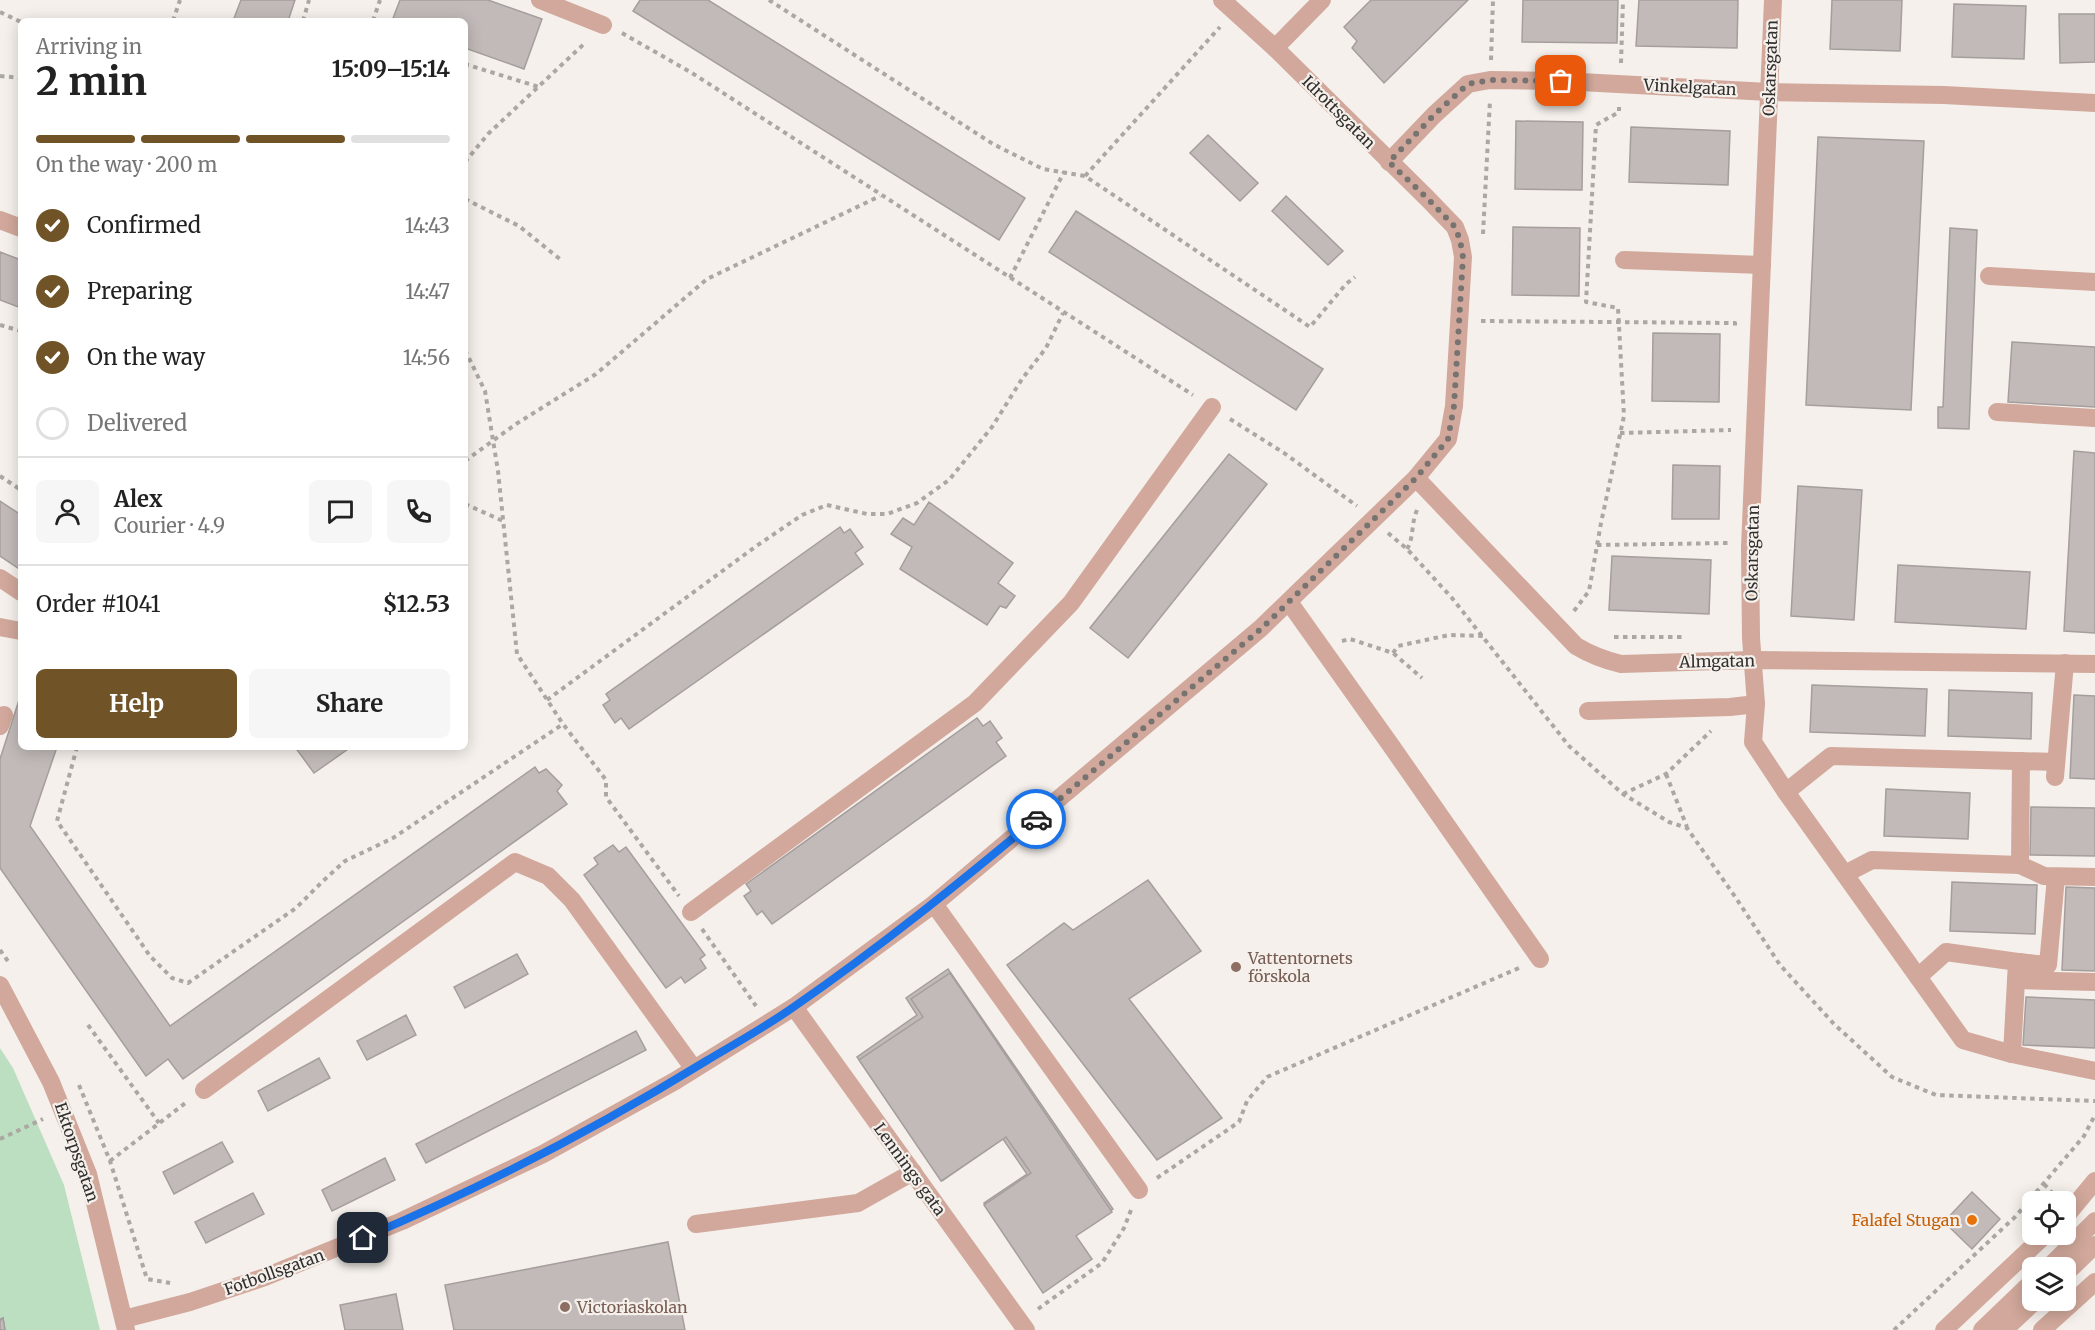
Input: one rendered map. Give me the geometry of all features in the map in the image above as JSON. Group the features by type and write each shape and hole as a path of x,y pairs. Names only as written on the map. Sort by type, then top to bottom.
{"street":[{"path":"540,0 603,25"},
{"path":"1275,48 1322,0"},
{"name":"Oskarsgatan","path":"1773,0 1750,548 1750,638 1756,704 1753,742 1786,792 1963,1040 2012,1054"},
{"name":"Idrottsgatan","path":"1229,6 1275,48 1455,227 1463,257 1454,406 1448,439"},
{"name":"Vinkelgatan","path":"1389,162 1434,115 1468,84 1490,80 1769,92 1944,95 2095,103"},
{"path":"0,220 18,227"},
{"path":"1624,260 1762,265"},
{"path":"1989,276 2095,282"},
{"path":"691,912 975,703 1071,603 1212,407"},
{"path":"1997,412 2095,418"},
{"name":"Fotbollsgatan","path":"125,1324 266,1277 402,1221 543,1154 694,1069 794,1007 934,904 1226,658 1288,602 1416,478 1448,439"},
{"name":"Almgatan","path":"1416,478 1576,646 1592,656 1621,664 1753,660 2095,664"},
{"path":"0,578 18,590"},
{"path":"1288,602 1540,959"},
{"path":"0,627 18,630"},
{"path":"1786,792 1831,756 2021,761 2056,769 2065,663"},
{"path":"1588,711 1730,707 1756,704"},
{"path":"2020,865 2021,761"},
{"path":"1845,874 1872,860 2020,865 2044,876 2095,877"},
{"path":"204,1090 515,861 548,876 572,900 694,1069"},
{"path":"2056,877 2048,964 2017,962 2012,1054 2095,1071"},
{"path":"934,904 1139,1190"},
{"path":"1918,976 1946,952 2025,963"},
{"path":"2016,980 2095,982"},
{"name":"Ektorpsgatan","path":"0,985 51,1082 88,1174 125,1324"},
{"name":"Lennings gata","path":"794,1007 1023,1326"},
{"path":"696,1224 858,1203 913,1172"},
{"path":"2076,1204 2095,1181"},
{"path":"2059,1257 2095,1221"},
{"path":"1944,1330 2034,1245"},
{"path":"2076,1263 2095,1245"},
{"path":"2042,1330 2095,1282"},
{"path":"1982,1330 2022,1292"},
{"path":"2004,1330 2024,1311"}],"path":[{"path":"174,18 180,0"},
{"path":"304,18 309,0"},
{"path":"374,18 380,0"},
{"path":"769,0 993,144 1043,169 1085,176 1310,327 1346,284 1355,277"},
{"path":"1579,618 1573,612 1589,591 1624,416 1617,308 1586,302 1596,125 1619,112 1623,0"},
{"path":"1085,176 1229,6"},
{"path":"0,12 18,21"},
{"path":"468,158 488,134 603,25 692,73 1284,453 1353,503 1407,549 1452,598 1569,746 1623,794 1669,822 1687,828"},
{"path":"468,65 538,87"},
{"path":"0,76 18,78"},
{"path":"1010,278 1064,172"},
{"path":"468,459 493,440 596,374 707,279 881,196"},
{"path":"468,201 519,226 561,260"},
{"path":"547,700 802,514 827,506 867,514 887,514 917,503 949,480 993,427 1022,379 1046,348 1063,312"},
{"path":"1478,321 1618,324 1735,323"},
{"path":"0,325 18,330"},
{"path":"468,356 486,391 504,522 517,654 563,724 606,780 606,797 691,912 768,1023"},
{"path":"1620,433 1731,430"},
{"path":"0,476 18,488"},
{"path":"1407,549 1411,542 1416,512 1431,494"},
{"path":"468,505 504,522"},
{"path":"1597,544 1728,543"},
{"path":"1393,653 1398,646 1449,635 1483,636"},
{"path":"1609,637 1691,637"},
{"path":"1318,645 1350,639 1393,653 1422,678"},
{"path":"1623,794 1666,774 1722,720 1730,707"},
{"path":"76,750 57,821 150,956 172,978 188,983 296,908 345,861 393,838 563,724"},
{"path":"1666,774 1687,828 1780,965 1834,1024 1892,1077 1936,1095 2095,1101"},
{"path":"0,950 12,967"},
{"path":"1023,1326 1102,1263 1124,1228 1139,1190 1239,1122 1246,1101 1267,1077 1540,959"},
{"path":"747,1012 756,1006"},
{"path":"88,1025 159,1123"},
{"path":"77,1081 110,1161 147,1279 176,1284"},
{"path":"110,1161 204,1090"},
{"path":"1894,1330 2015,1217 2084,1136 2095,1115"},
{"path":"0,1139 45,1118"},
{"path":"2044,1184 2051,1191"}],"green space":[{"path":"0,1048 13,1068 64,1185 100,1330 0,1330"}],"building":[{"path":"241,0 295,0 289,18 234,18"},
{"path":"400,0 488,0 542,19 524,69 468,49 468,18 393,18"},
{"path":"640,0 708,0 1025,198 999,240 633,11"},
{"path":"1371,0 1468,0 1384,83 1352,48 1357,41 1344,27"},
{"path":"1523,0 1618,0 1617,43 1522,42"},
{"path":"1639,0 1738,0 1737,48 1636,46"},
{"path":"1832,0 1902,0 1900,51 1830,49"},
{"path":"1954,4 2026,6 2024,59 1952,57"},
{"path":"2059,14 2095,14 2095,62 2060,63"},
{"path":"1516,121 1583,122 1582,190 1515,189"},
{"path":"1631,127 1730,131 1728,185 1629,182"},
{"path":"1208,135 1258,183 1240,201 1190,153"},
{"path":"1818,137 1924,141 1911,410 1806,405"},
{"path":"1286,196 1343,251 1328,265 1272,211"},
{"path":"1076,211 1323,369 1296,410 1049,252"},
{"path":"1513,227 1580,228 1579,296 1512,295"},
{"path":"1950,228 1977,230 1969,429 1938,428 1938,407 1943,407"},
{"path":"0,252 18,259 18,307 0,300"},
{"path":"1653,333 1720,334 1719,402 1652,401"},
{"path":"2012,342 2095,347 2095,407 2008,402"},
{"path":"2074,451 2095,453 2095,633 2064,631"},
{"path":"1229,454 1267,484 1128,658 1090,628"},
{"path":"1673,465 1720,466 1719,519 1672,519"},
{"path":"1798,486 1862,490 1854,620 1791,616"},
{"path":"0,501 18,513 18,568 0,556"},
{"path":"929,502 1013,563 998,583 1015,596 1006,608 1000,606 987,625 900,569 912,547 891,534 903,518 914,525"},
{"path":"840,527 844,533 850,529 863,547 855,553 863,564 629,729 621,718 615,723 603,705 610,700 606,694"},
{"path":"1612,556 1711,560 1709,614 1609,610"},
{"path":"1898,565 2030,572 2026,629 1895,622"},
{"path":"1812,685 1927,689 1925,736 1810,732"},
{"path":"1949,690 2032,693 2031,739 1948,736"},
{"path":"2074,695 2095,696 2095,779 2070,778"},
{"path":"18,703 18,750 56,750 30,826 170,1026 535,767 539,773 546,769 562,785 557,791 567,804 183,1079 168,1059 146,1076 0,868 0,759"},
{"path":"977,718 983,726 990,721 1002,738 996,742 1006,756 772,924 762,911 757,915 744,896 751,891 746,884"},
{"path":"297,750 347,750 314,773"},
{"path":"1886,789 1970,793 1968,839 1884,836"},
{"path":"2031,807 2095,808 2095,856 2030,855"},
{"path":"613,845 619,852 626,847 705,955 700,959 706,968 685,983 681,977 666,988 584,875 598,864 594,858"},
{"name":"Vattentornets förskola","path":"1148,880 1201,951 1129,999 1222,1118 1157,1160 1007,965 1064,923 1073,930"},
{"path":"1952,882 2037,885 2035,934 1950,931"},
{"path":"2066,887 2095,888 2095,971 2062,970"},
{"path":"517,954 528,974 465,1008 454,987"},
{"path":"948,969 1113,1209 1073,1236 1086,1255 1041,1286 984,1203 1027,1174 1003,1139 942,1181 857,1057 917,1015 906,998"},
{"path":"950,973 1112,1212 1076,1236 1092,1259 1043,1293 984,1205 1031,1173 1006,1137 941,1181 859,1060 923,1017 911,999"},
{"path":"2026,997 2095,1000 2095,1048 2023,1045"},
{"path":"406,1015 416,1035 367,1060 357,1041"},
{"path":"636,1031 646,1050 426,1163 416,1144"},
{"path":"319,1058 330,1078 268,1111 258,1091"},
{"path":"222,1142 233,1162 174,1194 163,1172"},
{"path":"385,1158 395,1180 332,1211 322,1190"},
{"name":"Falafel Stugan","path":"1972,1192 2000,1219 1972,1249 1944,1222"},
{"path":"253,1193 264,1214 206,1243 195,1222"},
{"name":"Victoriaskolan","path":"668,1242 685,1330 454,1330 445,1285"},
{"path":"396,1294 403,1330 345,1330 340,1305"},
{"path":"3,1318 5,1330 0,1330 0,1319"},
{"path":"3,1318 5,1330 0,1330 0,1321"}],"way so far":[{"path":"1036,819 1262,628 1416,478 1448,439 1454,406 1463,257 1460,240 1455,227 1389,162 1434,115 1468,84 1490,80 1561,81"}],"place":[{"name":"Vattentornets förskola","path":"1236,967"},
{"name":"Falafel Stugan","path":"1972,1220"},
{"name":"Victoriaskolan","path":"565,1307"}],"route":[{"path":"363,1238 543,1154 675,1081 794,1007 934,904 1036,819"}]}
